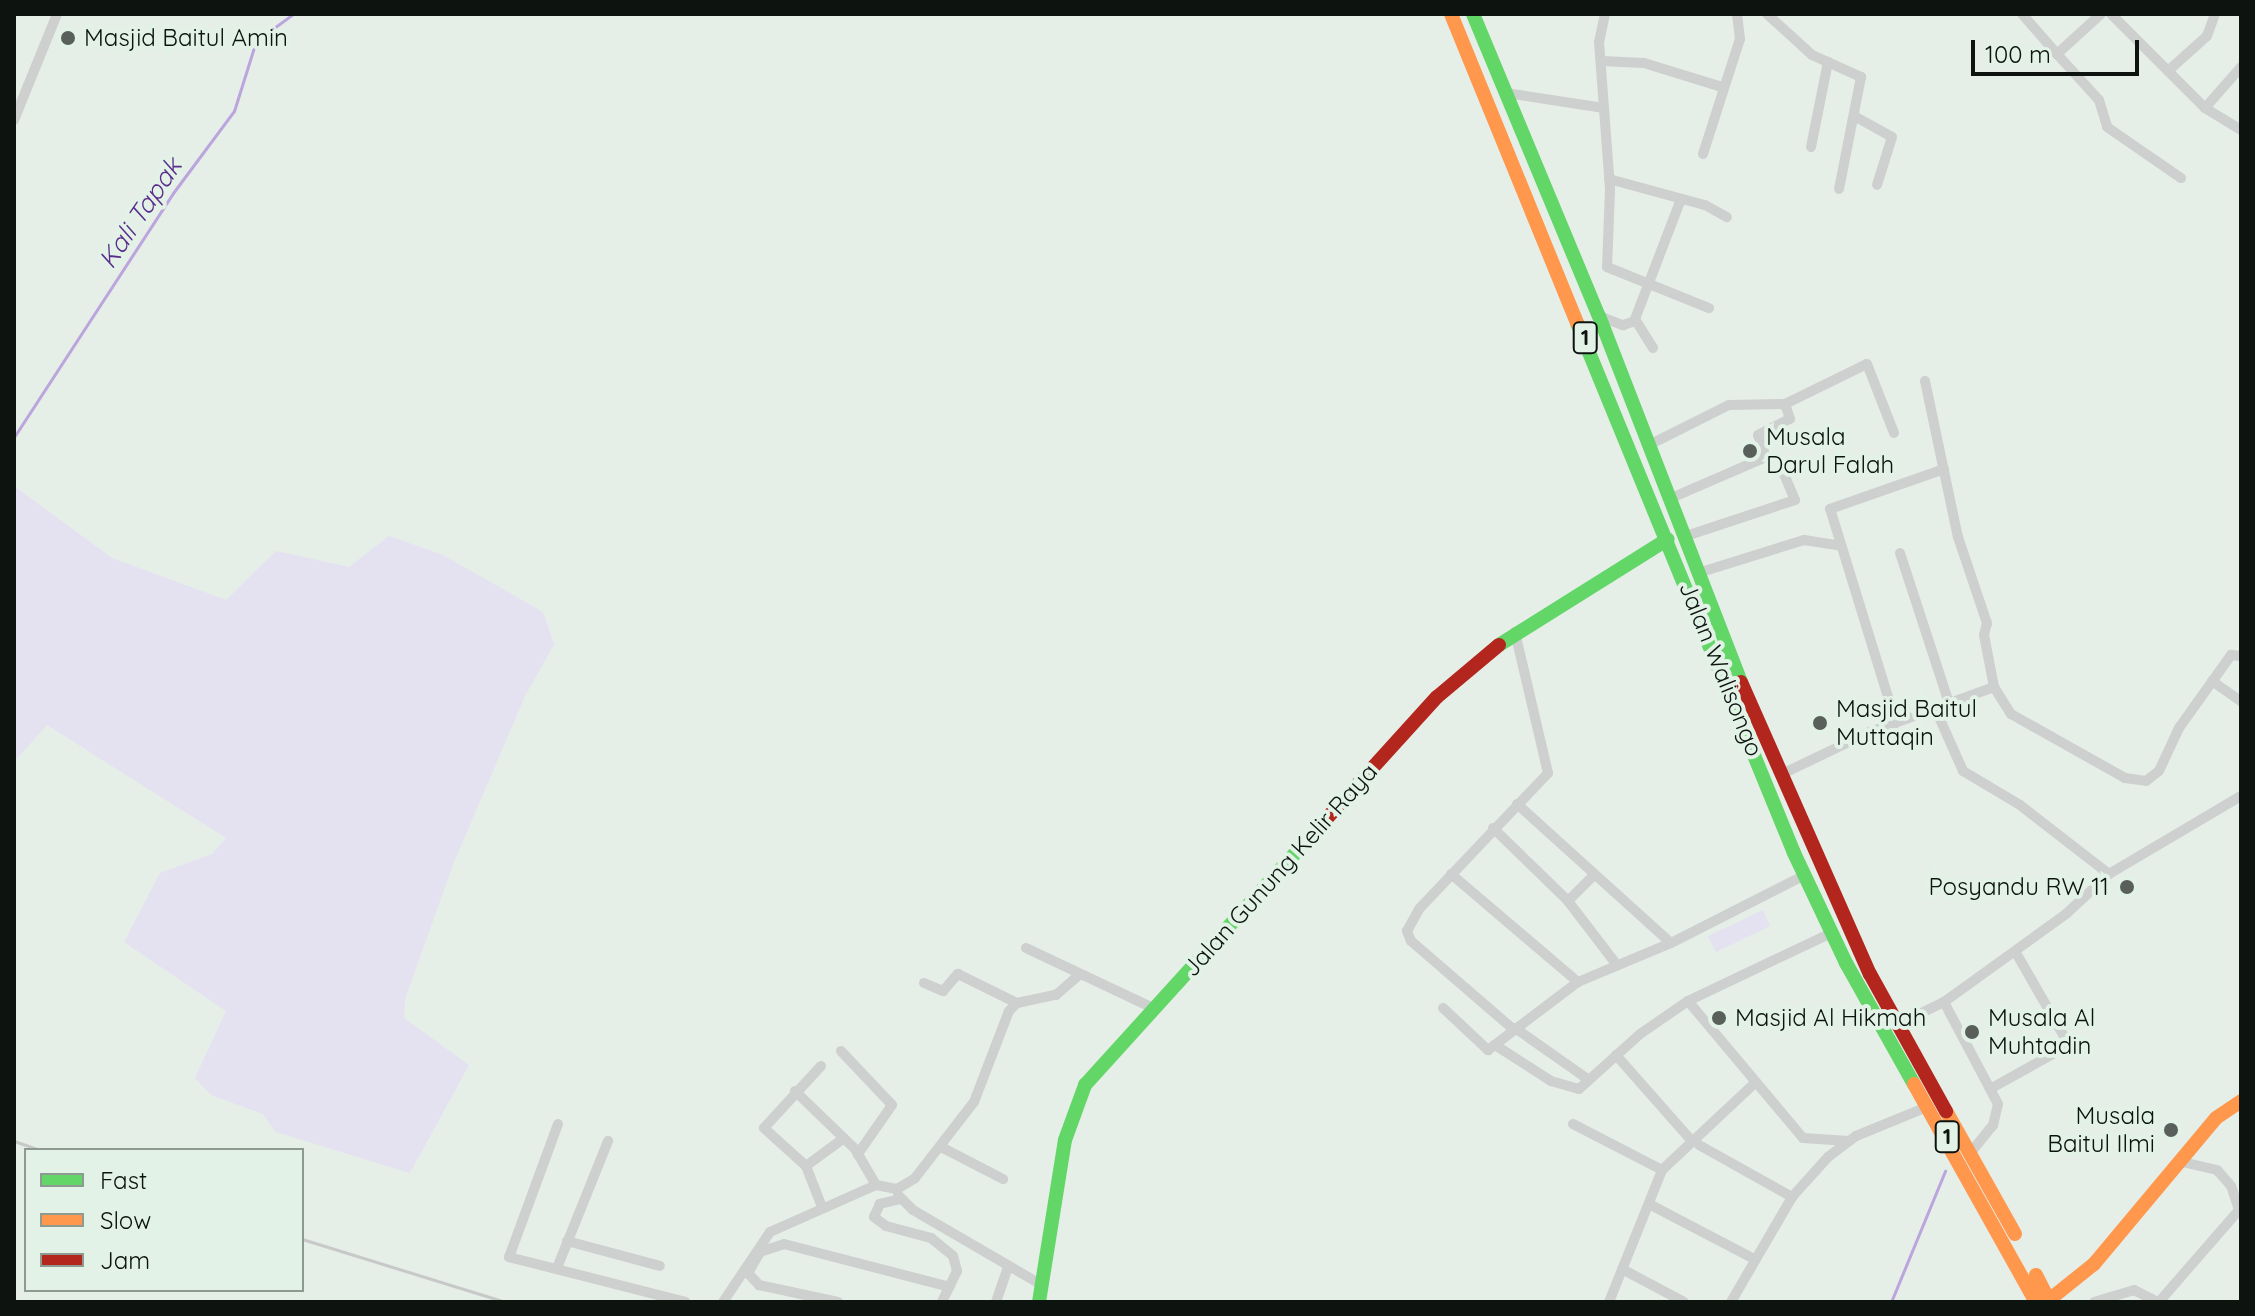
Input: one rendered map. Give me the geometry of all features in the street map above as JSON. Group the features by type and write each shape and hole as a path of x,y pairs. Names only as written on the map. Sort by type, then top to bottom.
{"main road":[{"name":"Jalan Walisongo","path":"1451,14 1676,538 1805,875 1831,933 1929,1106 1994,1207 2045,1301"},
{"name":"Jalan Walisongo","path":"1473,14 1599,316 1649,445 1669,499 1676,538 1698,573 1732,663 1784,773 1870,974 1972,1151 1994,1207"},
{"name":"Jalan Gunung Kelir Raya","path":"1039,1302 1072,1114 1101,1062 1155,1009 1403,733 1515,632 1676,538"},
{"path":"2045,1301 2094,1264 2216,1118 2241,1101"}],"street":[{"path":"15,112 57,14"},
{"path":"1605,14 1602,61 1609,179 1607,267 1709,308"},
{"path":"1703,154 1722,87 1740,39 1737,14"},
{"path":"1767,14 1812,55 1859,74 1852,111 1856,117 1892,137 1877,185"},
{"path":"2022,14 2099,100 2107,127 2181,178"},
{"path":"2057,54 2101,14"},
{"path":"2111,14 2205,108 2241,130"},
{"path":"2168,71 2207,36 2215,14"},
{"path":"1602,61 1644,63 1722,87"},
{"path":"1811,147 1828,62"},
{"path":"2205,108 2241,67"},
{"path":"1506,93 1604,108"},
{"path":"1839,189 1856,117"},
{"path":"1609,179 1680,202 1705,205 1727,217"},
{"path":"1599,316 1623,325 1635,321 1680,202"},
{"path":"1635,321 1653,348"},
{"path":"1649,445 1729,405 1785,404 1868,364 1894,433"},
{"path":"1925,381 1958,537 1987,623 1984,635 1994,687 2011,714 2125,778 2146,781 2159,771 2179,728 2231,655 2241,656"},
{"path":"1669,499 1766,457 1758,435 1790,419 1785,404"},
{"path":"1896,723 1837,545 1831,506 1944,469"},
{"path":"1676,538 1795,500 1783,472"},
{"path":"1698,573 1810,540 1837,545"},
{"path":"1900,553 1949,703"},
{"path":"1515,632 1539,722 1539,742 1549,766 1420,908 1408,936 1514,1029 1589,1080"},
{"path":"2212,681 2241,701"},
{"path":"1784,773 1870,732 1994,687"},
{"path":"1935,708 1963,771 2020,805 2109,874"},
{"path":"1899,1024 1944,1002 2015,951 2109,874 2241,796"},
{"path":"1517,804 1593,876 1671,943"},
{"path":"1493,828 1568,901 1617,965"},
{"path":"1451,874 1578,982"},
{"path":"1443,1008 1482,1050 1495,1045 1578,982 1671,943 1805,875"},
{"path":"1568,901 1593,876"},
{"path":"1495,1045 1570,1088 1589,1080 1616,1055 1688,1001 1831,933"},
{"path":"1026,948 1155,1009"},
{"path":"1990,1089 2069,1043 2015,951"},
{"path":"924,983 943,991 958,974 1017,1003 1056,995 1079,975"},
{"path":"1688,1001 1803,1138 1814,1143 1850,1141"},
{"path":"1944,1002 1990,1089 1998,1112 1972,1151"},
{"path":"942,1302 958,1267 941,1243 877,1222 877,1207 899,1194 915,1178 974,1102 999,1027 1017,1003"},
{"path":"841,1051 892,1105 858,1154"},
{"path":"1616,1055 1695,1142 1792,1197"},
{"path":"821,1066 795,1091 765,1131 806,1166 822,1207"},
{"path":"1609,1302 1662,1170 1755,1083"},
{"path":"795,1091 858,1154 876,1185 899,1194 1008,1267 1042,1285"},
{"path":"1731,1302 1792,1197 1850,1141 1929,1106"},
{"path":"558,1124 508,1252 513,1259 685,1302"},
{"path":"1573,1124 1662,1170"},
{"path":"806,1166 844,1138"},
{"path":"557,1268 608,1141"},
{"path":"941,1147 1003,1179"},
{"path":"2094,1302 2134,1290 2158,1302 2239,1210 2231,1186 2217,1170 2178,1161"},
{"path":"723,1302 759,1242 822,1207 876,1185"},
{"path":"1649,1204 1754,1259"},
{"path":"567,1241 660,1266"},
{"path":"838,1302 759,1285 748,1273 760,1252 784,1244 950,1287"},
{"path":"996,1302 1008,1267"},
{"path":"1622,1269 1684,1302"}],"shaded area":[{"path":"14,486 112,558 226,600 276,551 349,567 389,536 443,555 543,612 554,644 525,696 454,862 405,999 404,1018 469,1065 410,1173 276,1132 263,1114 211,1095 195,1078 226,1011 124,942 160,873 212,854 226,838 47,725 14,762"},
{"path":"1763,910 1770,926 1716,952 1708,936"}],"waterway":[{"name":"Kali Tapak","path":"14,437 173,193 234,111 256,41 293,14"},
{"path":"1891,1302 1945,1171"}],"railway":[{"path":"14,1141 34,1148"},
{"path":"304,1240 505,1302"}],"traffic: fast":[{"path":"1473,14 1599,316 1741,682"},
{"path":"1577,323 1794,853 1846,963 1914,1084"},
{"path":"1499,645 1668,539"},
{"path":"1039,1302 1065,1140 1085,1085 1328,817"}],"traffic: slow":[{"path":"1451,14 1577,323"},
{"path":"1914,1084 2036,1302"},
{"path":"2049,1300 2094,1264 2216,1118 2241,1101"},
{"path":"1946,1111 2015,1234"},
{"path":"2036,1275 2050,1302"}],"traffic: jam":[{"path":"1328,817 1437,697 1499,645"},
{"path":"1741,682 1870,974 1946,1111"}],"place":[{"name":"Masjid Baitul Amin","path":"68,38"},
{"name":"Musala Darul Falah","path":"1750,451"},
{"name":"Masjid Baitul Muttaqin","path":"1820,723"},
{"name":"Posyandu RW 11","path":"2127,887"},
{"name":"Masjid Al Hikmah","path":"1719,1018"},
{"name":"Musala Al Muhtadin","path":"1972,1032"},
{"name":"Musala Baitul Ilmi","path":"2171,1130"}]}
